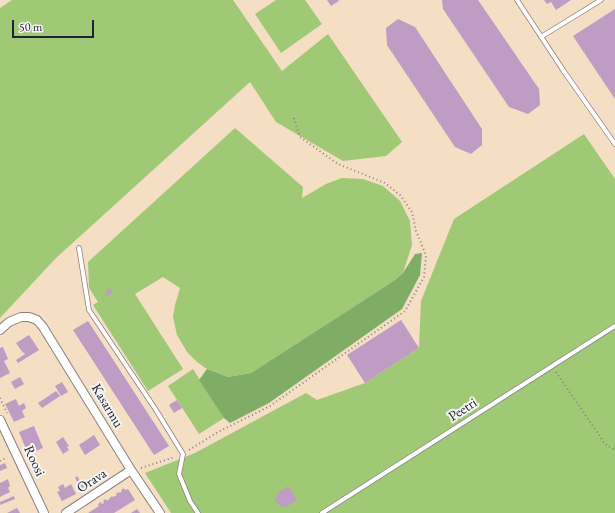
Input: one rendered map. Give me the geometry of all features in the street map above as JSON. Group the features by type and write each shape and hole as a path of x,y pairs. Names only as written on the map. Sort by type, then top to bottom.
{"street":[{"name":"Kasarmu","path":"0,330 9,322 21,317 29,317 37,320 44,327 160,513"},
{"name":"Roosi","path":"0,420 44,513"},
{"name":"Orava","path":"66,513 132,470"}],"lane":[{"path":"517,0 563,70 615,144"},
{"path":"541,37 601,0"},
{"path":"79,248 89,310 156,410 183,454 179,474 190,501 198,513"},
{"name":"Peetri","path":"322,513 615,326"}],"path":[{"path":"132,470 183,454 218,432 270,406 405,311 424,277 426,254 416,231 412,212 400,195 385,183 338,164 300,137 293,116"},
{"path":"552,366 605,444 615,450"}],"green space":[{"path":"12,0 233,0 282,71 328,34 402,142 386,156 343,161 276,122 250,82 56,258 0,318 0,8"},
{"path":"276,0 305,0 322,24 281,53 255,14"},
{"path":"235,128 303,187 302,198 326,184 342,178 363,179 383,186 400,201 410,221 412,245 403,273 395,280 251,373 228,377 207,369 187,352 177,335 173,317 180,288 163,277 135,294 183,369 148,391 93,305 98,302 89,288 88,262"},
{"path":"584,134 615,179 615,513 171,513 145,473 195,453 306,393 317,400 365,383 419,348 421,301 454,219"},
{"path":"422,253 420,275 402,309 269,403 230,423 224,418 199,380 207,369 228,377 251,373 395,280 403,273 415,254"},
{"path":"193,369 224,418 199,434 168,386"}],"building":[{"path":"327,0 338,0 339,1 331,6"},
{"path":"442,0 478,0 539,89 540,105 528,114 509,107 443,9"},
{"path":"544,0 571,0 556,10 551,2 547,4"},
{"path":"615,9 615,99 573,36"},
{"path":"398,19 415,27 482,129 482,145 471,154 455,147 387,45 386,28"},
{"path":"110,288 113,293 107,296 105,292"},
{"path":"401,320 419,348 365,383 347,355"},
{"path":"88,321 169,446 154,455 73,330"},
{"path":"29,335 39,350 18,363 16,360 25,354 16,343"},
{"path":"3,347 8,359 4,361 10,373 0,378 0,348"},
{"path":"20,377 24,384 15,389 11,382"},
{"path":"62,382 68,392 61,396 55,386"},
{"path":"56,391 60,396 42,408 38,403"},
{"path":"16,399 19,406 24,403 26,408 22,411 25,417 14,422 5,404"},
{"path":"177,400 182,408 174,413 169,405"},
{"path":"34,426 43,448 28,454 19,432"},
{"path":"94,435 100,445 85,455 79,445"},
{"path":"63,437 69,446 67,447 69,450 63,454 56,442"},
{"path":"5,463 7,468 0,471 0,465"},
{"path":"77,476 84,487 82,489 75,478"},
{"path":"8,479 10,486 8,488 10,492 0,497 0,483"},
{"path":"63,484 65,488 71,484 76,494 62,501 57,492 60,491 58,487"},
{"path":"288,486 297,500 286,507 281,506 275,500 278,493"},
{"path":"124,488 125,490 128,489 135,500 114,513 88,513 99,506 98,504 101,502 102,504 106,499 107,501 112,496 117,495 116,493 122,492 121,490"},
{"path":"14,496 15,499 0,505 0,502"},
{"path":"17,508 20,513 7,513"},
{"path":"137,509 140,513 131,513"}]}
